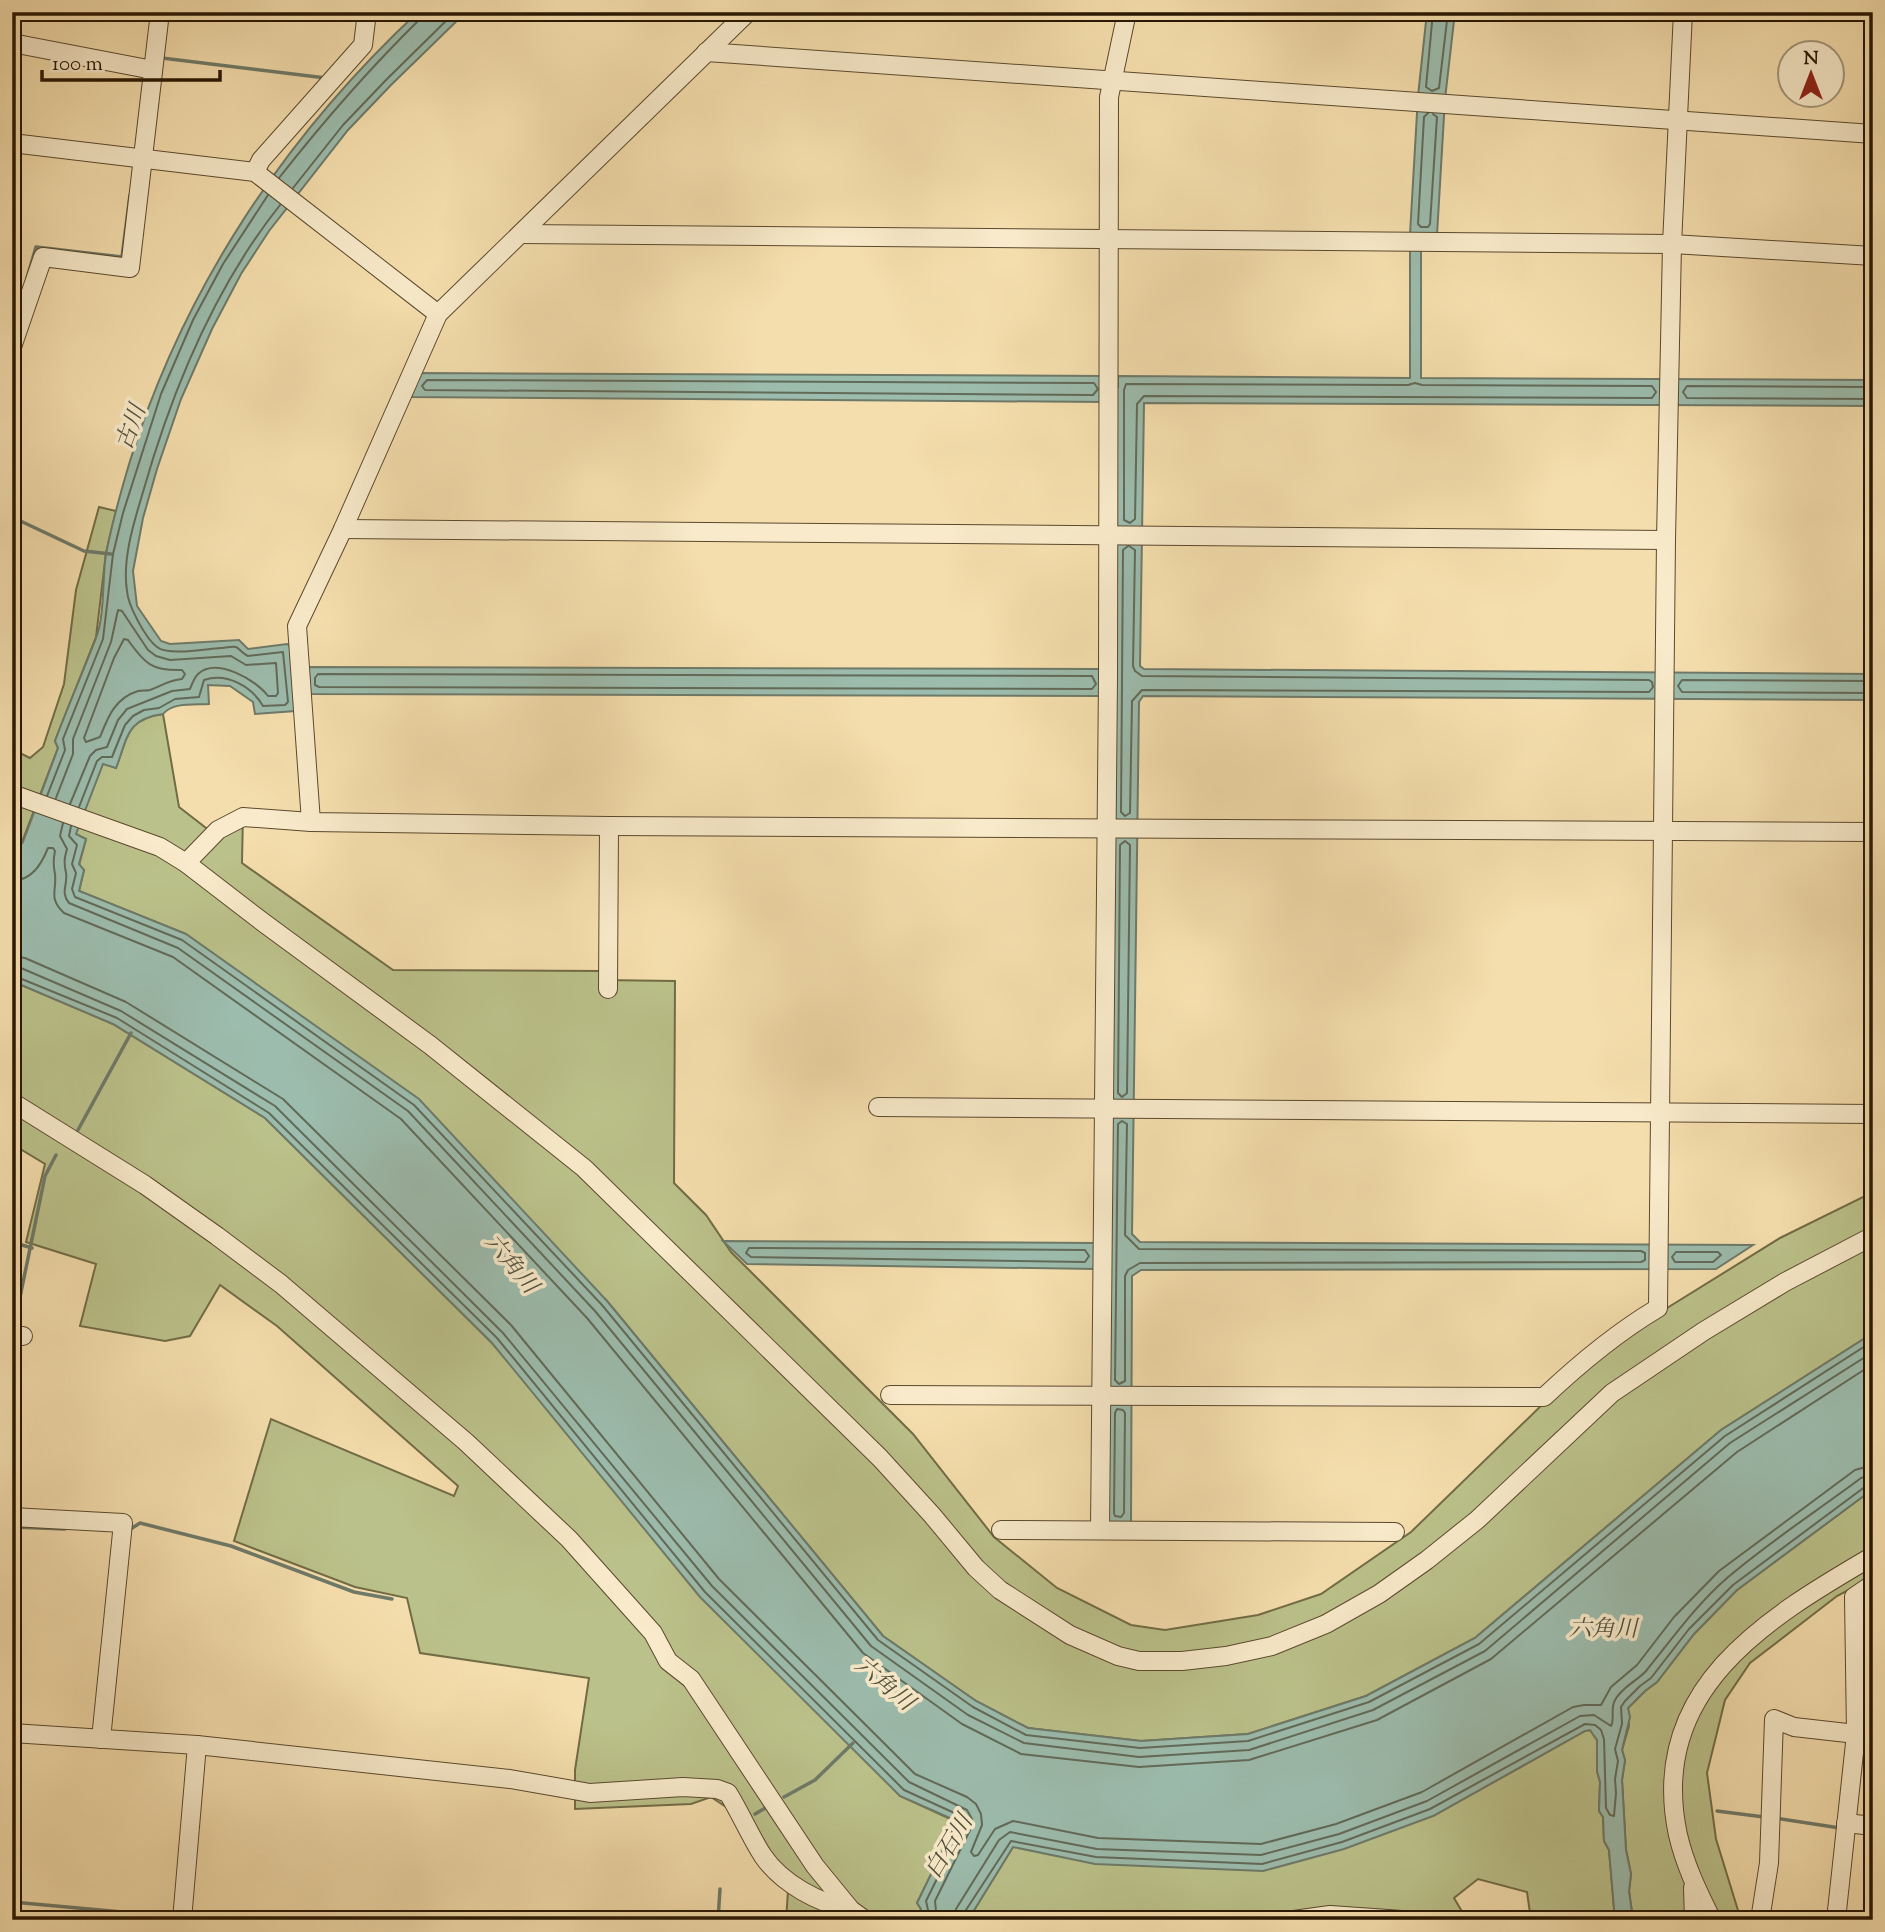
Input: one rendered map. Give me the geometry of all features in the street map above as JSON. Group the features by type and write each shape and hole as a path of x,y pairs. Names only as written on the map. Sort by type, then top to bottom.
{"street":[{"path":"12,347 43,257 130,268 135,159 146,69 160,12"},
{"path":"261,177 261,160 363,45 367,12"},
{"path":"311,822 297,626 438,314 748,12"},
{"path":"1100,1530 1113,1397 1101,1255 1116,1109 1119,829 1108,684 1122,535 1110,389 1109,97 1126,12"},
{"path":"890,1395 1544,1397 1580,1362 1658,1308 1666,540 1676,119 1683,12"},
{"path":"12,43 146,69"},
{"path":"706,52 1873,134"},
{"path":"12,144 261,177 438,314"},
{"path":"522,234 1672,244 1873,257"},
{"path":"343,529 1666,540"},
{"path":"13,794 160,848 187,863 430,1045 584,1168 880,1458 976,1568 1000,1590 1070,1635 1118,1656 1139,1661 1182,1661 1226,1656 1272,1646 1326,1624 1379,1594 1477,1520 1612,1393 1785,1282 1873,1236"},
{"path":"187,863 218,830 243,817 311,822 608,826 1873,832"},
{"path":"608,826 608,989"},
{"path":"12,1102 145,1185 281,1284 466,1441 569,1539 653,1633 668,1661 691,1679 815,1866 858,1915"},
{"path":"878,1107 1873,1114"},
{"path":"12,1517 123,1522 101,1739"},
{"path":"1002,1530 1395,1532"},
{"path":"1712,1920 1692,1878 1679,1835 1674,1804 1676,1750 1685,1721 1702,1692 1725,1663 1761,1629 1802,1599 1873,1556"},
{"path":"1836,1920 1845,1827 1862,1727 1854,1597 1873,1584"},
{"path":"1760,1920 1769,1863 1774,1719 1794,1727 1862,1727"},
{"path":"12,1733 197,1745 510,1779 590,1793 683,1787 717,1789 728,1793 765,1859 793,1885 858,1915"},
{"path":"182,1916 197,1745"},
{"path":"1845,1827 1873,1826"},
{"path":"1692,1878 1694,1920"},
{"path":"1294,1920 1330,1915 1402,1920"}],"green space":[{"path":"99,507 116,511 106,553 96,637 55,741 58,748 22,842 12,856 12,749 30,758 43,747 64,684 76,590"},
{"path":"163,714 179,807 210,831 243,813 242,863 393,970 601,971 602,980 675,981 674,1183 706,1215 731,1252 913,1434 994,1537 1057,1588 1131,1625 1165,1630 1258,1615 1321,1594 1411,1532 1583,1365 1659,1313 1780,1238 1873,1192 1873,1333 1721,1430 1475,1638 1366,1696 1248,1734 1141,1741 1028,1728 976,1701 883,1636 607,1301 186,934 79,891 84,870 79,865 86,839 75,834 103,763 116,768 126,739 135,725 151,716"},
{"path":"12,981 113,1024 265,1118 492,1343 900,1796 957,1822 917,1903 921,1909 917,1920 786,1920 788,1891 732,1811 711,1797 691,1804 575,1809 575,1770 589,1678 420,1653 407,1598 355,1587 234,1541 271,1419 454,1496 458,1486 277,1326 220,1285 190,1336 165,1341 80,1326 96,1264 26,1242 45,1164 12,1144"},
{"path":"1873,1489 1873,1577 1837,1596 1750,1663 1725,1700 1707,1773 1716,1839 1741,1920 1633,1920 1622,1780 1625,1760 1622,1750 1629,1726 1628,1708 1657,1682 1694,1634 1737,1590"},
{"path":"1590,1730 1597,1740 1599,1811 1603,1817 1604,1841 1609,1850 1615,1920 1531,1920 1527,1892 1478,1879 1454,1898 1467,1920 968,1920 1013,1847 1433,1816"}],"water":[{"path":"418,12 466,12 348,130 269,231 241,274 212,329 181,399 143,518 133,571 137,606 161,641 170,644 239,640 248,649 287,644 291,647 295,711 255,714 253,702 230,686 208,685 209,704 178,706 135,725 126,739 116,768 103,764 76,834 86,839 79,864 84,870 79,891 186,934 419,1099 607,1301 883,1636 976,1701 1028,1728 1141,1741 1248,1734 1366,1696 1475,1638 1721,1430 1873,1333 1873,1489 1737,1590 1694,1634 1657,1682 1628,1708 1630,1717 1622,1750 1625,1760 1622,1780 1633,1920 1615,1920 1609,1850 1604,1841 1603,1817 1599,1811 1597,1740 1590,1730 1433,1816 1344,1849 1263,1871 1095,1864 1013,1847 968,1920 917,1920 921,1909 917,1903 957,1821 900,1796 700,1597 492,1343 265,1118 113,1024 12,981 12,856 23,842 58,748 55,741 99,629 106,554 111,531 130,461 152,397 179,335 244,218 324,110"},
{"path":"1427,12 1455,12 1445,99 1437,235 1421,249 1421,378 1873,380 1873,406 1144,403 1140,666 1144,669 1873,674 1873,700 1143,696 1139,702 1132,1234 1140,1242 1753,1245 1716,1269 1141,1270 1132,1276 1131,1524 1107,1523 1108,1390 1096,1269 747,1264 723,1241 1096,1243 1111,1103 1113,823 1102,696 309,694 307,667 1102,669 1116,528 1117,392 1104,392 1104,402 410,397 419,373 1104,376 1104,387 1118,387 1118,376 1410,378 1410,234 1418,96"}],"waterway":[{"path":"162,58 326,78"},
{"path":"27,278 36,247 122,257 130,195"},
{"path":"12,517 84,551 111,554"},
{"path":"78,1130 131,1033"},
{"path":"13,1331 45,1176 56,1155"},
{"path":"12,1242 32,1248"},
{"path":"129,1530 140,1523 231,1546 354,1592 392,1599"},
{"path":"12,1527 65,1529"},
{"path":"784,1797 815,1780 853,1743"},
{"path":"755,1814 767,1807"},
{"path":"1717,1811 1764,1817"},
{"path":"1775,1818 1840,1828"},
{"path":"718,1920 720,1889"},
{"path":"12,1902 177,1917"},
{"path":"189,1918 206,1920"}],"water label":[{"name":"古川","path":"130,427"},
{"name":"六角川","path":"512,1263"},
{"name":"六角川","path":"1603,1628"},
{"name":"六角川","path":"885,1683"},
{"name":"白石川","path":"948,1846"}]}
